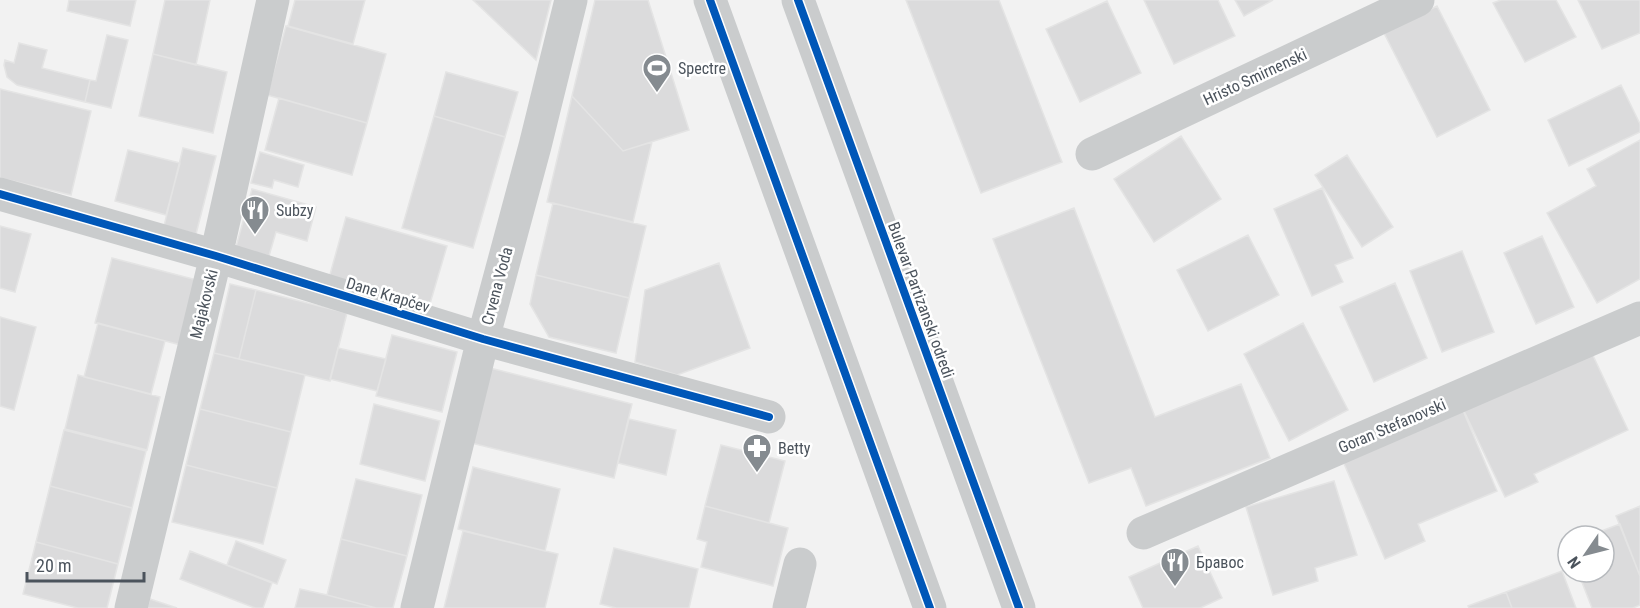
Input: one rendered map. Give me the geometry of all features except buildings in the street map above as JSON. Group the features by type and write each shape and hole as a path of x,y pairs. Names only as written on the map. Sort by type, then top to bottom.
{"street":[{"name":"Majakovski","path":"131,608 216,256 273,0"},
{"name":"Crvena Voda","path":"417,608 483,339 535,146 571,0"},
{"path":"710,0 930,608"},
{"name":"Bulevar Partizanski odredi","path":"798,0 1019,608"},
{"name":"Hristo Smirnenski","path":"1092,154 1418,0"},
{"name":"Dane Krapčev","path":"0,194 216,256 483,339 769,417"},
{"name":"Goran Stefanovski","path":"1143,533 1640,318"},
{"path":"789,608 800,564"}],"cycle path":[{"path":"710,0 930,608"},
{"path":"798,0 1019,608"},
{"path":"0,194 216,256 483,339 769,417"}],"place":[{"name":"Spectre","path":"657,94"},
{"name":"Subzy","path":"255,236"},
{"name":"Betty","path":"757,474"},
{"name":"Бравос","path":"1175,588"}]}
